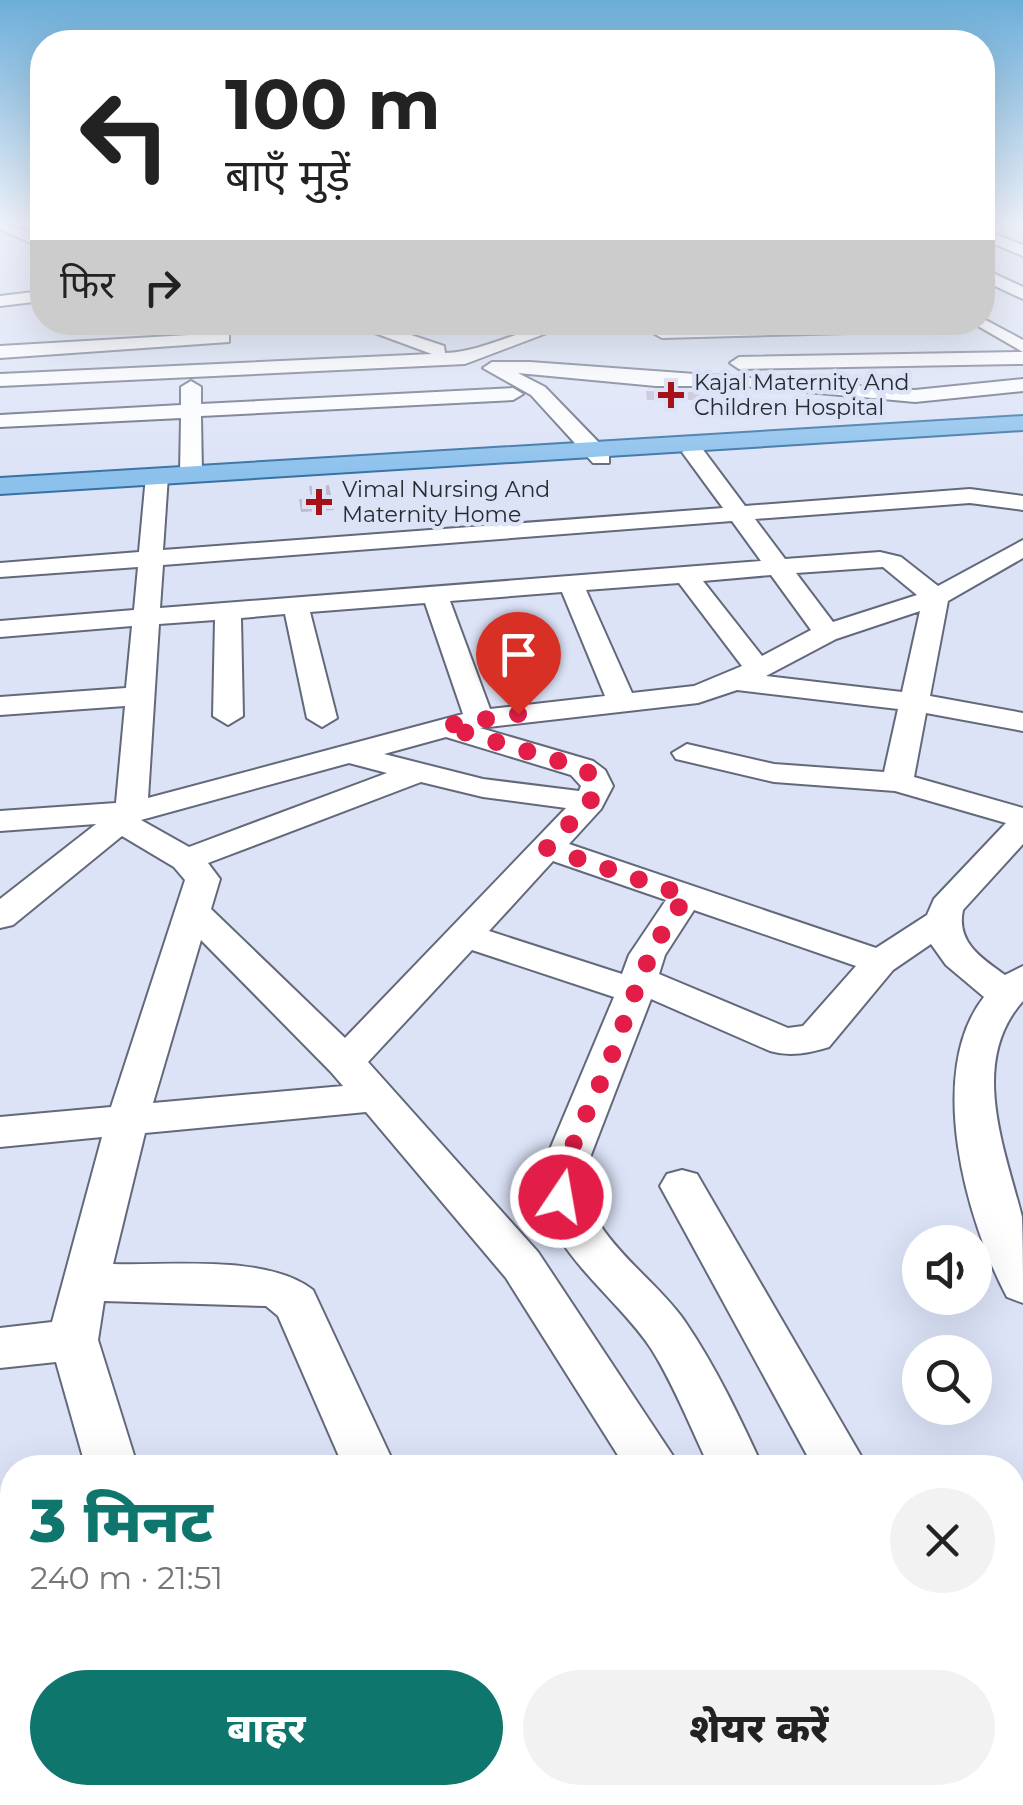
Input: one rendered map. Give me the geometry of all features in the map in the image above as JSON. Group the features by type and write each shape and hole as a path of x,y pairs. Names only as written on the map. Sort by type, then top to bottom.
{"main road":[{"path":"0,486 585,455 1023,424"},
{"path":"0,494 191,474 693,452 1023,432"}],"street":[{"path":"995,331 1023,347"},
{"path":"217,335 322,384 513,394"},
{"path":"362,335 422,360 478,367 585,455"},
{"path":"389,335 538,392 585,455"},
{"path":"478,367 514,341 530,335"},
{"path":"900,335 947,360 1023,382"},
{"path":"0,352 223,338"},
{"path":"514,341 690,364 1023,358"},
{"path":"322,384 422,360"},
{"path":"889,398 947,360"},
{"path":"0,421 191,391 286,366"},
{"path":"0,380 191,391 530,366 673,381 742,380 889,398 948,398 1023,382"},
{"path":"191,391 191,474"},
{"path":"693,452 827,633"},
{"path":"0,916 126,816 141,696 156,480"},
{"path":"0,570 970,496 1023,504"},
{"path":"0,821 126,816 444,726 698,694 746,675 827,633 936,596 1016,558"},
{"path":"0,629 880,559 892,562 936,596"},
{"path":"685,574 746,675 1023,722"},
{"path":"571,584 623,704"},
{"path":"897,782 910,702 936,596"},
{"path":"436,597 479,719"},
{"path":"296,607 322,718"},
{"path":"228,612 228,716"},
{"path":"0,706 141,696"},
{"path":"345,1062 590,802 597,786 594,777 582,768 444,726"},
{"path":"346,753 415,774 483,788 590,802"},
{"path":"464,935 637,985 784,1042 801,1043 827,1026 880,962 940,922 946,907 1023,822 897,782 774,773 687,753"},
{"path":"186,860 415,774"},
{"path":"108,1455 74,1340 128,1122 203,880 186,860 126,816"},
{"path":"547,848 880,962"},
{"path":"687,896 660,931 637,985 562,1173 561,1197 582,1232 669,1336 730,1455"},
{"path":"192,910 345,1062 522,1266 646,1455"},
{"path":"940,922 944,939 1014,985 982,1034 975,1083 977,1132 990,1189 1023,1284"},
{"path":"0,1132 378,1098"},
{"path":"682,1186 835,1455"},
{"path":"86,1282 264,1287 280,1291 296,1304 364,1455"},
{"path":"0,1348 74,1340"}],"building":[{"path":"646,391 699,392 701,400 647,400"},
{"path":"329,485 334,510 301,512 299,499 311,499 309,486"}],"place":[{"name":"Kajal Maternity And Children Hospital","path":"671,395"},
{"name":"Vimal Nursing And Maternity Home","path":"319,502"}],"route":[{"path":"518,714 444,726 582,768 594,777 597,786 590,802 547,848 687,896 647,955 616,1047 562,1173 561,1197"}]}
